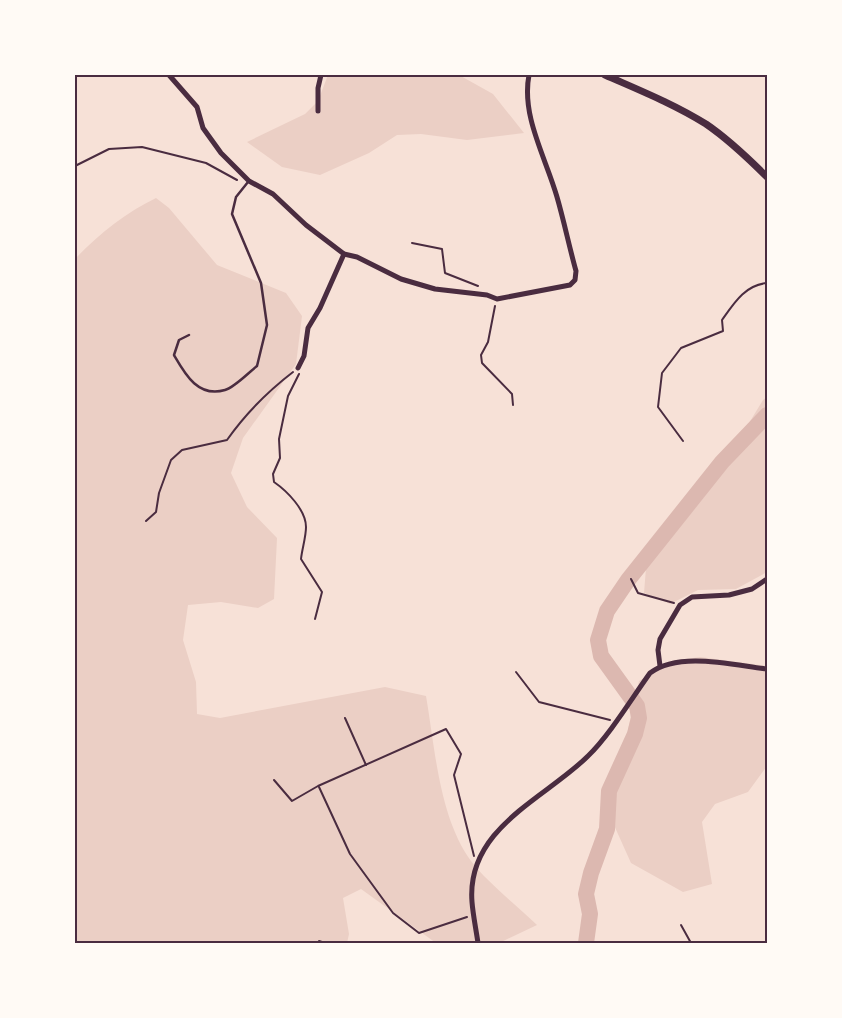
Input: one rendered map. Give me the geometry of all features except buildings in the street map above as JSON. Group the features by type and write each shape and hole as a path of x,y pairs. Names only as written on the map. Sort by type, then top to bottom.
{"main road":[{"path":"605,75 655,97 705,124 741,151 767,177"}],"street":[{"path":"169,75 196,107 203,128 221,153 249,180 273,194 306,225 344,254 357,257 401,279 435,289 487,295 497,299 570,285 576,280 576,271 557,196 532,122 527,87 529,75"},
{"path":"318,110 318,88 321,75"},
{"path":"298,368 304,356 308,328 320,308 344,254"},
{"path":"660,666 658,650 660,638 680,605 692,597 729,595 752,589 767,579"},
{"path":"478,943 472,900 473,880 479,862 492,838 508,819 589,756 650,673 660,666 675,662 695,661 767,669"}],"lane":[{"path":"189,335 179,340 174,355 189,381 204,390 225,390 257,366 267,325 262,283 232,214 236,196 249,180"}],"path":[{"path":"75,166 110,148 142,147 206,163 233,180 249,180"},
{"path":"412,243 442,248 445,273 479,287"},
{"path":"683,441 658,407 662,373 680,348 723,331 722,320 741,294 757,284 767,283"},
{"path":"497,299 488,342 481,355 482,364 512,394 513,405"},
{"path":"146,521 156,512 171,460 182,450 227,440 242,418 268,391 298,368 299,375 288,396 279,439 280,458 273,474 274,482 284,488 304,515 306,528 301,559 322,592 315,619"},
{"path":"631,579 638,592 680,605"},
{"path":"516,672 540,702 616,719"},
{"path":"345,718 366,765"},
{"path":"274,780 292,801 318,786 446,729 461,754 454,775 473,855 479,862"},
{"path":"318,786 350,854 393,913 419,933 474,915"},
{"path":"681,925 691,943"},
{"path":"319,940 325,943"}],"shaded area":[{"path":"328,75 459,75 493,94 524,133 467,140 421,134 397,135 369,153 320,175 282,167 247,142 305,114 318,101"},
{"path":"156,198 169,208 217,265 286,293 302,316 296,364 243,438 231,473 247,507 277,538 274,599 258,608 221,602 188,605 183,640 196,682 197,714 220,718 385,687 426,696 440,782 445,803 460,843 471,861 485,877 537,925 499,943 436,943 361,889 343,898 349,934 347,943 75,943 75,259 113,225 134,210"},
{"path":"767,397 767,572 736,589 698,590 670,604 644,593 646,568 704,497 763,400"},
{"path":"700,657 767,666 767,766 748,792 715,804 702,822 712,884 683,892 631,863 609,814 639,681 672,661"}],"waterway":[{"path":"586,943 590,914 586,894 591,873 607,829 609,791 635,734 639,718 637,706 601,656 598,640 607,611 628,580 722,462 767,415"}]}
